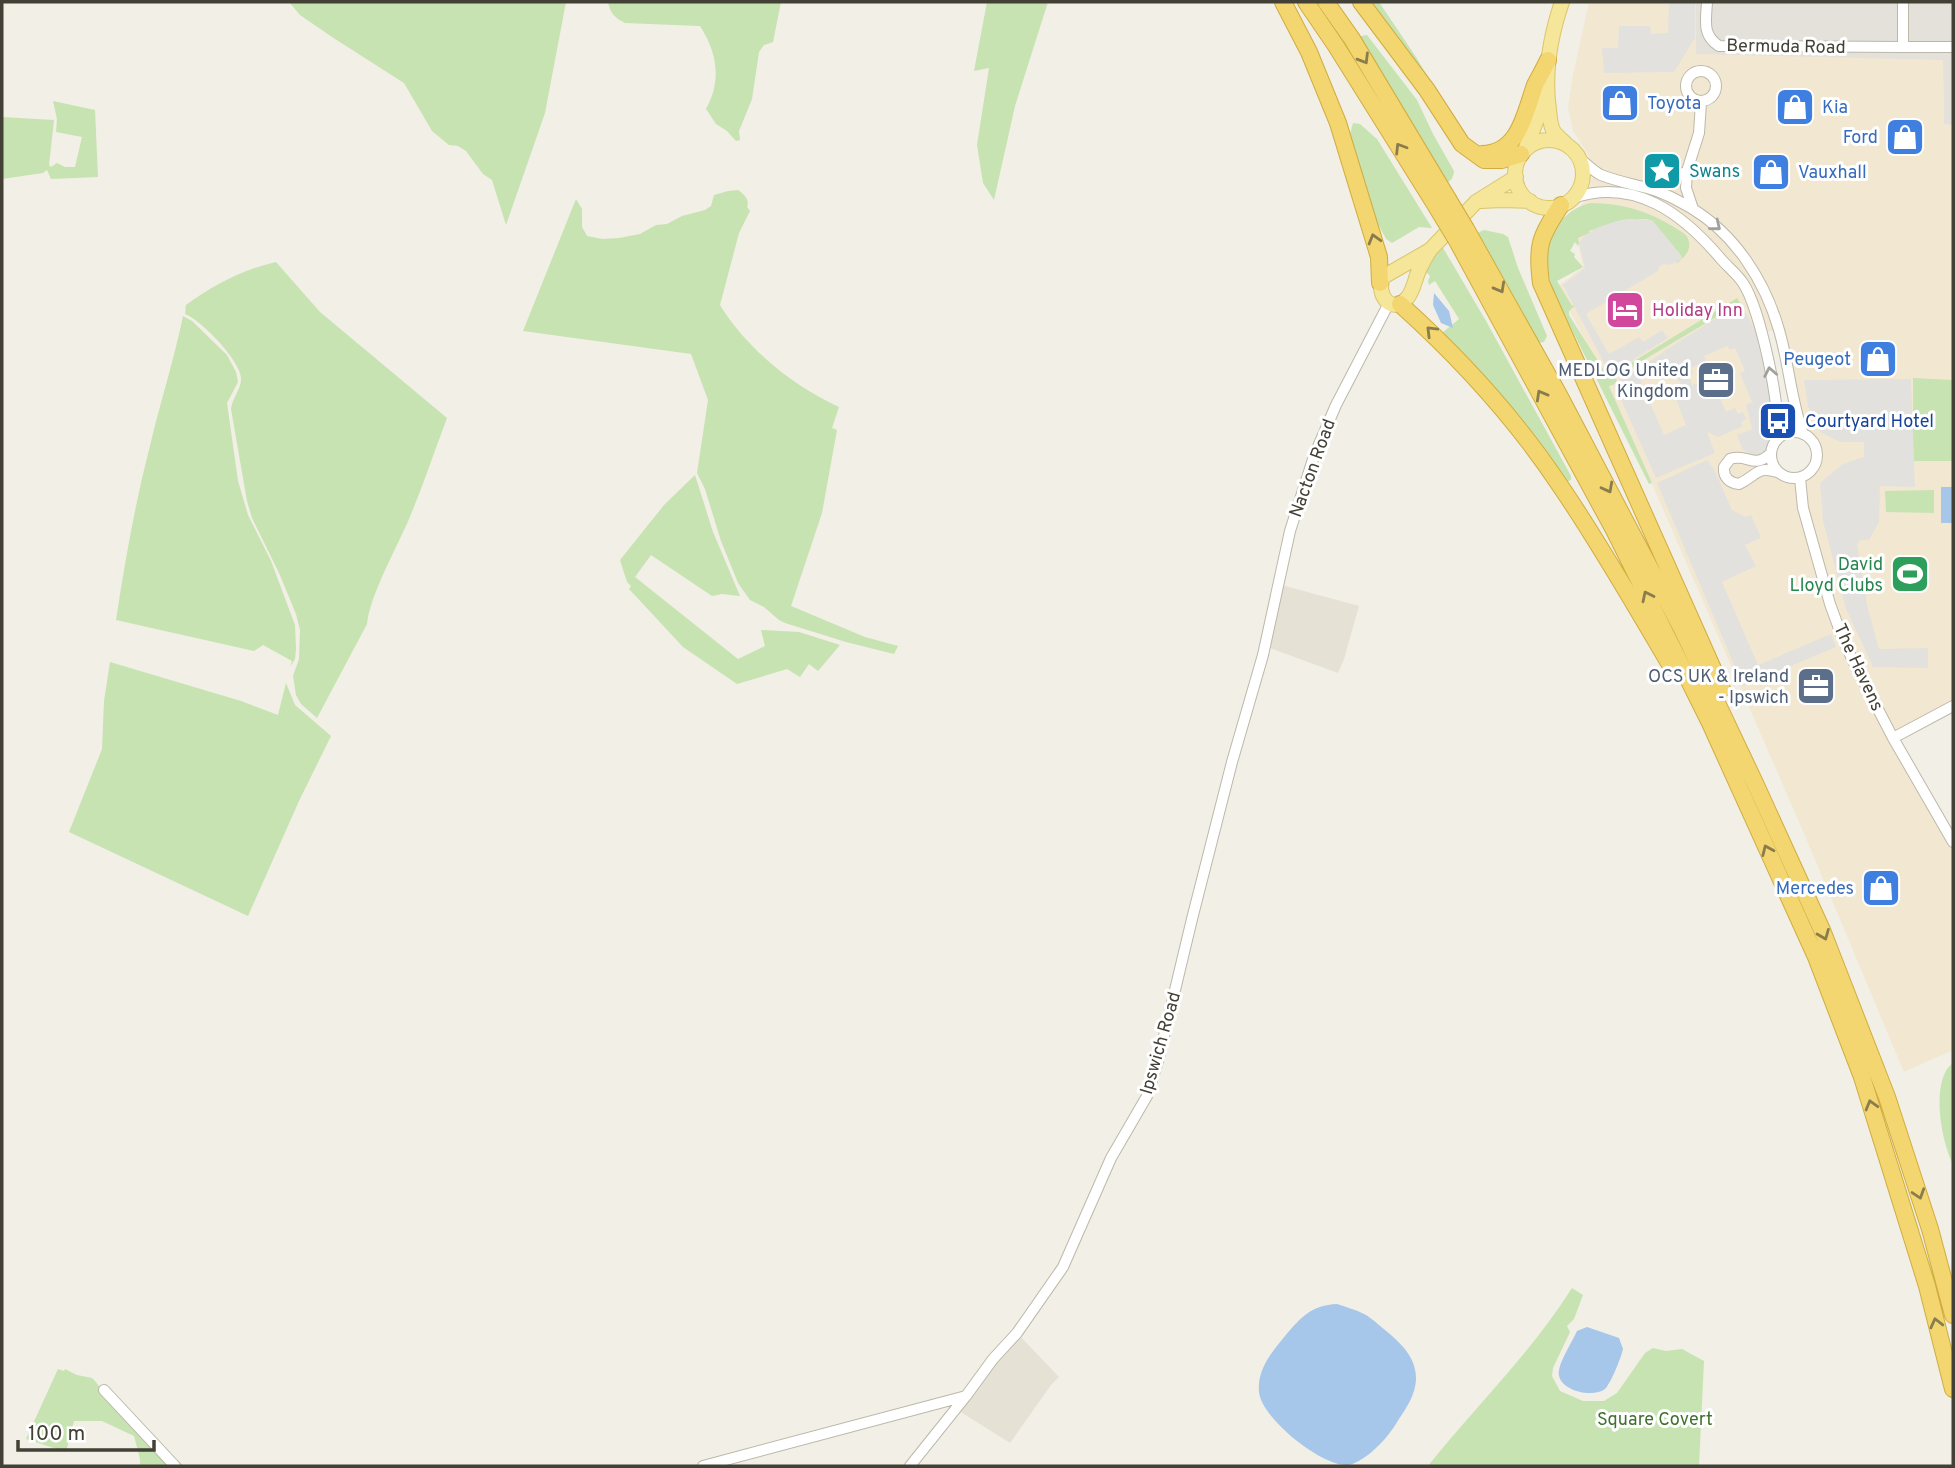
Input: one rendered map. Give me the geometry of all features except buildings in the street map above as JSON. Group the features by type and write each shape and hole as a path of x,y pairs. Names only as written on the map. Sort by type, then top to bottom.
{"highway":[{"path":"1283,2 1309,52 1338,123 1379,257 1381,283"},
{"path":"1306,2 1442,202"},
{"path":"1326,2 1352,39 1442,202 1559,395 1682,629 1822,930 1887,1097 1930,1229 1953,1315"},
{"path":"1361,2 1427,90 1462,144 1483,160 1493,162 1523,152"},
{"path":"1472,153 1494,153 1513,140 1524,122 1536,83 1548,61"},
{"path":"1567,202 1546,227 1539,244 1541,283 1743,733 1755,783"},
{"path":"1461,234 1710,723 1815,957 1862,1077 1927,1286 1953,1389"},
{"path":"1395,303 1425,325 1461,361 1515,425 1560,486 1629,594 1690,698 1710,723"}],"main road":[{"path":"1476,202 1530,201 1549,207 1567,202 1578,191 1583,180 1580,159 1575,151 1554,133 1547,93 1548,61 1562,2"},
{"path":"1530,201 1520,189 1516,168 1547,93"},
{"path":"1523,152 1534,143 1545,140 1566,144"},
{"path":"1430,250 1406,300 1395,303 1384,298 1381,292 1383,277 1430,250 1476,202 1516,177"}],"street":[{"name":"Bermuda Road","path":"1706,2 1706,32 1711,41 1719,47 1953,47"},
{"path":"1903,2 1903,47"},
{"path":"1693,209 1686,188 1687,171 1699,133 1701,102"},
{"path":"1580,159 1599,174 1650,189 1693,209 1731,239 1764,287 1779,330 1803,434"},
{"path":"1650,189 1687,171"},
{"path":"1567,202 1589,192 1608,191 1642,198 1664,208 1701,235 1744,284 1762,332 1779,421 1777,440 1771,453 1755,462 1740,457 1730,458 1724,467 1725,477 1739,484 1759,470 1765,469 1789,478 1800,478 1812,470 1818,457 1814,442 1803,434 1786,433 1777,440"},
{"name":"Nacton Road","path":"1265,645 1290,531 1314,456 1336,405 1395,303"},
{"path":"1771,453 1773,464 1780,473"},
{"name":"The Havens","path":"1800,478 1803,508 1830,604 1853,661 1893,738 1953,842"},
{"name":"Ipswich Road","path":"910,1466 993,1359 1017,1333 1063,1267 1111,1158 1147,1096 1232,762 1265,645"},
{"path":"1893,738 1953,706"},
{"path":"104,1390 175,1466"},
{"path":"703,1466 966,1396"}],"shaded area":[{"path":"1589,2 1696,2 1696,53 1943,60 1944,124 1953,125 1953,706 1893,738 1953,842 1953,1050 1904,1072 1802,829 1609,385 1557,287 1583,267 1572,216 1588,197 1592,178 1589,156 1573,131 1568,107","holes":["1779,330 1803,434 1814,442 1817,461 1813,470 1800,478 1788,479 1771,460 1772,447 1777,440 1763,332"]},
{"path":"1669,2 1695,2 1695,38 1674,72 1604,73 1602,48 1618,48 1619,26 1650,26 1651,34 1668,33"},
{"path":"1696,2 1953,2 1953,125 1944,124 1943,60 1696,54"},
{"path":"1632,219 1652,220 1682,259 1670,265 1664,264 1658,271 1586,314 1609,354 1639,337 1643,342 1662,330 1668,338 1610,374 1563,285 1585,268 1579,243 1585,235 1599,227"},
{"path":"1740,303 1758,334 1764,360 1771,405 1764,410 1766,423 1772,422 1773,435 1766,454 1756,456 1743,450 1737,435 1752,429 1746,405 1752,402 1740,373 1745,371 1735,348 1730,350 1727,346 1704,356 1706,361 1691,368 1693,374 1689,377 1692,385 1698,383 1701,391 1711,387 1716,390 1726,412 1735,408 1738,414 1743,412 1746,419 1741,422 1743,426 1718,437 1707,432 1715,453 1656,478 1614,384 1664,352 1674,372 1665,375 1663,370 1640,380 1664,435 1686,425 1676,399 1686,395 1664,351"},
{"path":"1911,379 1915,487 1880,486 1879,522 1869,540 1860,540 1857,545 1867,605 1879,649 1928,648 1928,668 1873,667 1846,609 1823,521 1820,483 1843,464 1864,457 1864,442 1840,442 1822,433 1814,424 1804,380"},
{"path":"1707,460 1714,469 1732,510 1745,517 1751,515 1761,538 1745,545 1756,566 1722,582 1758,665 1831,634 1836,647 1743,686 1657,483"},
{"path":"1278,584 1359,606 1338,673 1270,648"},
{"path":"1017,1333 1059,1377 1010,1443 956,1409"}],"green space":[{"path":"289,2 566,2 545,113 506,225 492,180 483,174 466,151 449,145 432,131 404,83 300,15"},
{"path":"608,2 781,2 773,42 764,45 759,52 752,99 739,131 740,140 736,141 716,124 706,109 716,77 714,56 700,26 625,23 614,15"},
{"path":"987,2 1048,2 1015,106 994,200 983,183 977,145 989,68 974,71"},
{"path":"1368,2 1379,2 1443,102"},
{"path":"1367,35 1417,100 1454,171 1450,181 1444,184 1358,44 1361,36"},
{"path":"53,101 95,110 98,177 51,179 47,170 43,173 2,179 2,117 54,120 49,165 51,167 57,163 65,167 75,167 82,137 56,132 57,119"},
{"path":"1353,123 1360,124 1377,139 1432,228 1419,227 1392,243 1386,239 1376,220 1353,149 1350,134"},
{"path":"738,190 746,197 750,211 739,233 720,305 744,337 772,365 839,407 832,428 837,430 822,513 791,606 865,637 898,646 894,654 785,623 750,600 738,583 697,473 708,400 691,354 523,331 576,199 582,209 582,227 587,236 602,239 640,234 656,225 667,224 682,216 705,210 711,206 714,195"},
{"path":"1591,203 1613,204 1644,212 1681,231 1689,242 1688,252 1676,264 1679,259 1648,219 1638,219 1637,225 1632,225 1632,219 1621,220 1622,230 1602,227 1589,231 1590,238 1585,235 1578,238 1578,246 1575,242 1570,251 1583,267 1557,281 1572,306 1578,303 1569,311 1569,315 1608,377 1737,298 1740,303 1615,377 1618,383 1609,386 1652,483 1649,484 1555,296 1540,248 1568,214"},
{"path":"1484,230 1508,237 1547,336 1544,342 1536,343 1477,233"},
{"path":"1439,241 1486,321 1571,480 1566,482 1442,333 1459,319 1435,281 1429,285 1430,276 1427,273 1421,274"},
{"path":"276,262 320,312 447,418 414,507 378,585 367,624 317,718 301,704 296,695 293,676 299,659 300,630 296,614 252,518 247,501 231,409 241,382 239,370 219,342 185,314 186,305 218,285 251,269"},
{"path":"183,316 192,321 227,355 236,372 238,382 227,403 238,481 248,515 271,561 295,625 295,659 290,667 292,661 263,645 254,651 116,620 140,489"},
{"path":"1913,378 1953,380 1953,461 1913,461"},
{"path":"695,475 713,532 740,596 712,596 651,555 635,577 738,659 765,646 761,630 799,632 840,645 818,671 809,664 800,677 787,669 737,684 683,647 629,589 631,586 627,582 620,560 664,505"},
{"path":"1934,490 1934,513 1886,512 1885,491"},
{"path":"110,662 241,701 278,715 286,683 295,705 331,736 248,916 69,832 102,749 104,701"},
{"path":"1953,1063 1953,1164 1942,1127 1940,1096 1946,1071"},
{"name":"Square Covert","path":"1572,1288 1583,1295 1574,1319 1567,1326 1570,1332 1553,1368 1552,1376 1560,1391 1583,1401 1604,1401 1617,1393 1645,1353 1653,1348 1666,1351 1682,1349 1704,1361 1699,1466 1428,1466 1539,1335"},
{"path":"58,1369 92,1378 111,1402 184,1466 140,1466 134,1436 102,1421 74,1421 66,1452 26,1439"}],"water":[{"path":"1434,293 1449,311 1453,328 1441,323 1433,305"},
{"path":"1941,487 1953,487 1953,523 1941,523"},
{"path":"1337,1304 1365,1314 1399,1342 1413,1363 1416,1380 1405,1410 1383,1442 1371,1453 1349,1465 1324,1459 1295,1439 1270,1415 1259,1392 1260,1376 1266,1361 1291,1329 1314,1310"},
{"path":"1587,1327 1619,1338 1623,1349 1616,1370 1605,1389 1592,1393 1576,1391 1559,1377 1562,1361 1577,1331"}],"place":[{"name":"Toyota","path":"1620,103"},
{"name":"Kia","path":"1795,107"},
{"name":"Ford","path":"1905,137"},
{"name":"Swans","path":"1662,171"},
{"name":"Vauxhall","path":"1771,172"},
{"name":"Holiday Inn","path":"1625,310"},
{"name":"Peugeot","path":"1878,359"},
{"name":"MEDLOG United Kingdom","path":"1716,380"},
{"name":"Courtyard Hotel","path":"1778,421"},
{"name":"David Lloyd Clubs","path":"1910,574"},
{"name":"OCS UK & Ireland - Ipswich","path":"1816,686"},
{"name":"Mercedes","path":"1881,888"}]}
